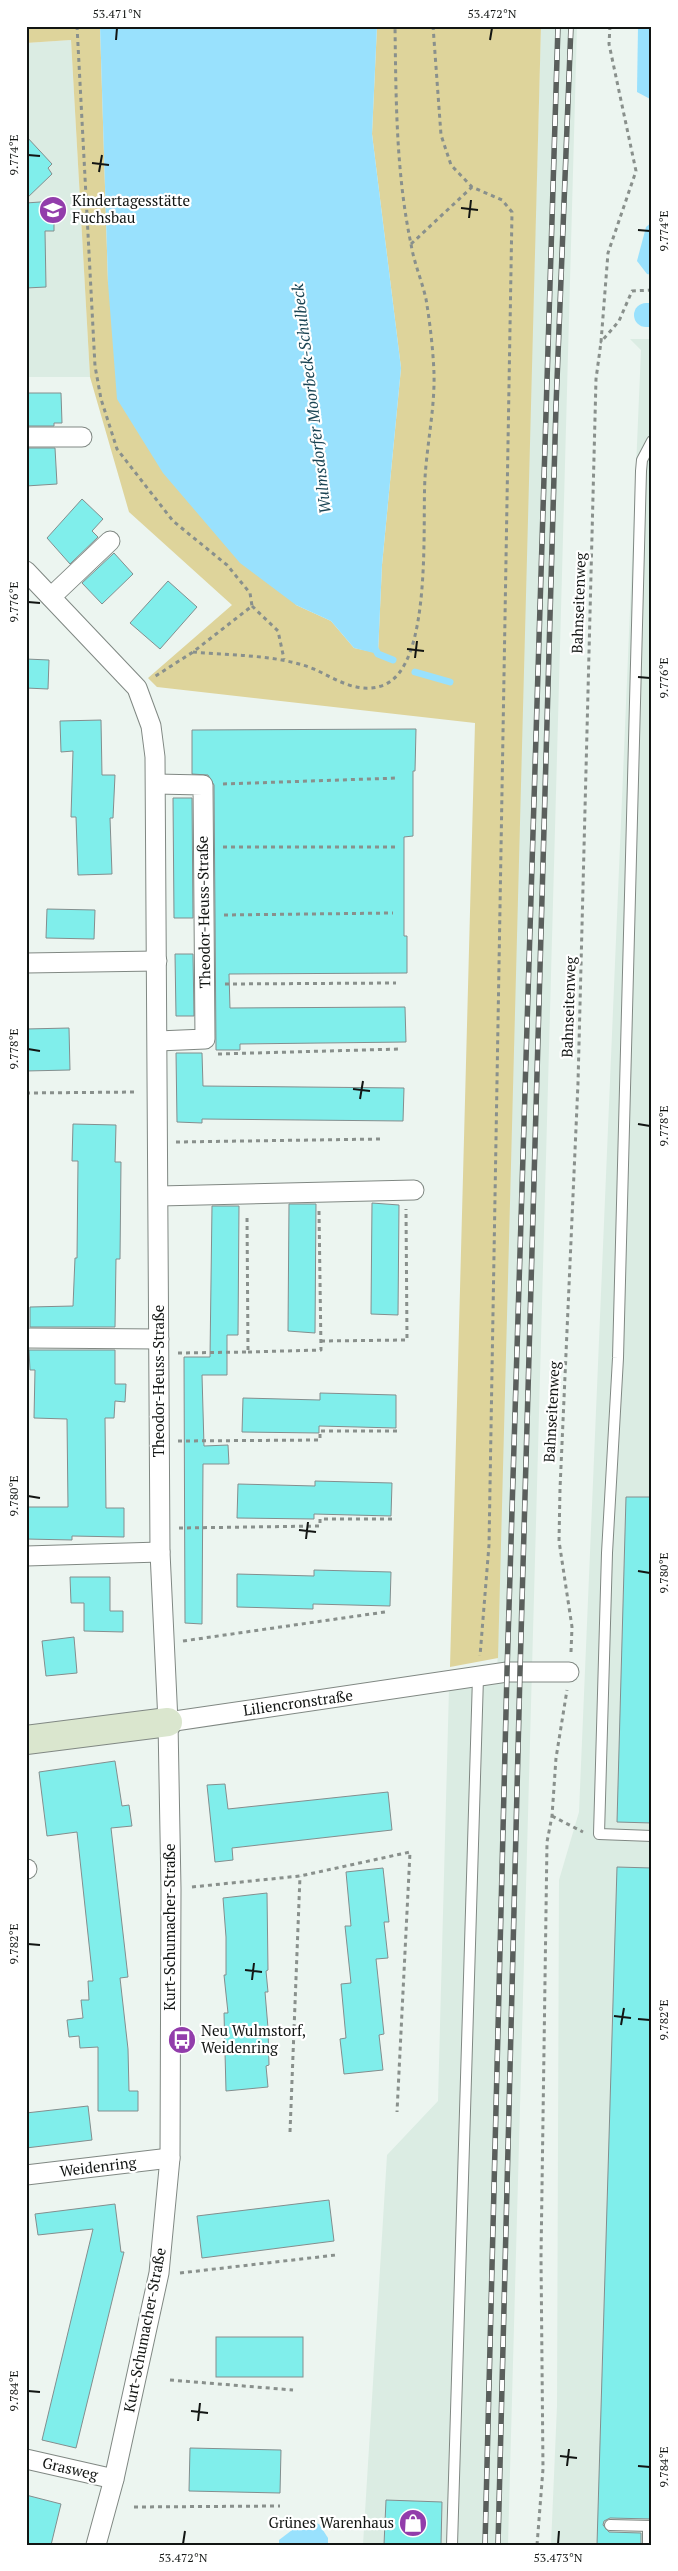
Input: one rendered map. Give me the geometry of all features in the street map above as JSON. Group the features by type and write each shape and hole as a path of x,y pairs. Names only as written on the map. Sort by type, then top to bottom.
{"street":[{"path":"26,437 82,437"},
{"path":"51,597 110,541"},
{"name":"Theodor-Heuss-Straße","path":"26,571 137,688 151,726 155,757 160,1552 166,1644 168,1722"},
{"path":"156,784 203,785"},
{"name":"Theodor-Heuss-Straße","path":"203,785 205,1039"},
{"path":"26,963 157,961"},
{"path":"158,1041 205,1039"},
{"path":"158,1196 410,1190"},
{"path":"26,1338 159,1346"},
{"path":"26,1556 160,1552"},
{"name":"Liliencronstraße","path":"26,1740 168,1722 507,1672 569,1672"},
{"name":"Kurt-Schumacher-Straße","path":"96,2545 114,2480 159,2273 170,2158 171,1890 168,1722"},
{"name":"Weidenring","path":"26,2176 170,2158"},
{"name":"Grasweg","path":"26,2459 114,2480"}],"lane":[{"path":"652,441 642,460 641,471 618,1358 607,1553 599,1834 652,1836"},
{"path":"452,2545 478,1677"},
{"path":"610,2525 650,2526 648,2545"}],"path":[{"path":"77,26 95,366 101,398 117,448 173,521 227,565 250,593 252,606 278,631 284,659"},
{"path":"193,652 284,659 315,670 341,684 368,688 386,684 398,673 412,650 421,610 425,480 434,374 426,300 411,244 397,131 395,26"},
{"path":"433,26 440,135 452,165 472,187 502,200 512,212 489,1544 478,1677"},
{"name":"Bahnseitenweg","path":"537,2545 543,2469 541,2257 547,1842 552,1816 556,1758 569,1672 572,1627 559,1541 560,1489 578,1083 596,379 608,253 636,171 609,44 610,26"},
{"path":"411,244 472,187"},
{"path":"601,342 619,321 632,291 652,290"},
{"path":"137,688 193,652 252,606"},
{"path":"203,785 398,778"},
{"path":"203,847 399,847"},
{"path":"204,915 393,913"},
{"path":"204,984 396,983"},
{"path":"205,1039 206,1054 400,1050"},
{"path":"26,1093 158,1092"},
{"path":"158,1142 381,1139"},
{"path":"321,1341 407,1340 410,1190"},
{"path":"159,1346 248,1352 321,1350 319,1192"},
{"path":"247,1194 248,1352"},
{"path":"160,1441 320,1440 320,1431 397,1431"},
{"path":"160,1528 320,1526 320,1519 396,1520"},
{"path":"166,1644 386,1612"},
{"path":"552,1816 584,1833 599,1834"},
{"path":"171,1890 300,1876 410,1852 397,2112"},
{"path":"290,2132 300,1876"},
{"path":"159,2273 192,2274 336,2254"},
{"path":"170,2380 293,2390"},
{"path":"134,2507 280,2506"}],"shaded area":[{"path":"26,26 100,26 108,283 296,605 331,621 354,648 378,653 382,565 401,368 372,134 377,26 541,26 498,1658 450,1667 475,723 157,687 148,678 232,605 129,512 90,377 71,40 26,43"},
{"path":"541,26 577,26 508,2545 363,2545 387,2155 438,2101 449,1688 497,1684 507,1212"},
{"name":"Kindertagesstätte Fuchsbau","path":"71,40 90,377 26,377 26,43"},
{"path":"630,339 652,339 652,2545 551,2545 557,2406 559,1880 579,1812 641,350"}],"water":[{"path":"100,26 377,26 372,134 401,368 382,565 378,654 354,648 331,621 296,605 240,563 163,473 117,399 108,283"},
{"path":"638,26 652,26 652,100 637,92"},
{"path":"652,222 652,275 647,274 637,261 646,227"},
{"path":"304,2521 319,2524 328,2538 328,2545 279,2545 279,2540"}],"building":[{"path":"26,136 52,164 48,168 52,174 26,199"},
{"path":"54,201 54,231 45,231 46,287 26,288 26,203"},
{"path":"26,393 61,393 62,423 54,423 54,426 26,426"},
{"path":"26,448 55,448 57,484 26,486"},
{"path":"82,499 103,519 92,531 98,537 70,564 47,538"},
{"path":"114,553 133,574 102,604 82,583"},
{"path":"168,581 197,607 160,649 130,623"},
{"path":"26,659 49,660 48,689 26,688"},
{"path":"101,720 102,775 115,775 113,818 110,818 112,874 78,875 76,817 71,817 73,751 61,752 60,721"},
{"path":"416,729 415,771 413,771 413,836 404,837 404,936 407,936 407,973 229,974 230,1008 405,1007 406,1042 240,1044 240,1050 216,1050 214,785 208,775 192,774 192,730"},
{"path":"173,798 192,798 193,918 174,918"},
{"path":"47,909 95,910 94,939 46,938"},
{"path":"175,954 193,954 194,1016 176,1016"},
{"path":"69,1028 70,1070 26,1071 26,1029"},
{"path":"176,1053 202,1053 203,1086 404,1088 403,1121 202,1119 202,1123 177,1122"},
{"path":"73,1124 116,1125 115,1162 121,1162 120,1259 116,1259 115,1327 30,1327 30,1307 73,1306 75,1258 77,1258 78,1161 72,1161"},
{"path":"372,1203 399,1205 398,1315 371,1314"},
{"path":"289,1204 316,1204 315,1333 288,1331"},
{"path":"212,1206 239,1206 238,1335 227,1335 227,1375 202,1375 204,1446 228,1445 229,1464 203,1464 202,1624 185,1623 184,1357 210,1357"},
{"path":"29,1350 115,1350 115,1384 126,1384 125,1402 115,1401 114,1418 105,1418 106,1508 124,1508 124,1537 72,1536 72,1540 26,1539 26,1507 68,1507 67,1419 34,1418 35,1370 30,1370"},
{"path":"320,1393 396,1395 396,1428 319,1426 319,1433 242,1432 243,1398 320,1400"},
{"path":"315,1481 392,1483 391,1516 314,1514 314,1519 237,1518 238,1484 315,1486"},
{"path":"626,1497 652,1497 652,1823 617,1822"},
{"path":"314,1570 391,1572 390,1606 313,1604 313,1609 237,1607 237,1574 314,1576"},
{"path":"70,1577 110,1577 110,1611 123,1611 123,1632 84,1631 84,1603 71,1603"},
{"path":"74,1637 77,1673 46,1676 42,1641"},
{"path":"115,1761 122,1806 129,1805 132,1826 111,1828 128,1977 120,1978 128,2049 129,2091 138,2091 138,2111 98,2111 98,2047 80,2048 79,2036 69,2037 67,2020 83,2018 81,2000 89,2000 88,1981 93,1981 77,1832 47,1836 39,1772"},
{"path":"225,1784 228,1809 388,1792 392,1830 232,1848 233,1860 215,1862 207,1785"},
{"path":"617,1867 652,1868 652,2519 610,2518 604,2521 603,2525 609,2532 641,2533 641,2545 597,2545"},
{"path":"383,1868 389,1922 384,1922 388,1958 376,1959 384,2034 379,2035 383,2070 344,2074 340,2039 346,2038 341,1984 351,1983 345,1926 351,1926 346,1872"},
{"path":"267,1893 268,1970 266,1971 268,1992 265,1992 268,2028 269,2065 266,2066 268,2087 226,2091 224,2013 228,2013 224,1975 226,1975 226,1937 223,1898"},
{"path":"88,2106 92,2140 26,2148 26,2113"},
{"path":"329,2200 334,2241 202,2258 197,2216"},
{"path":"115,2204 121,2252 124,2252 76,2448 42,2440 93,2229 38,2235 35,2214"},
{"path":"216,2337 303,2337 303,2377 216,2377"},
{"path":"190,2448 281,2450 280,2493 189,2491"},
{"path":"26,2495 61,2504 51,2545 26,2545"},
{"name":"Grünes Warenhaus","path":"386,2500 442,2502 441,2545 384,2545"}],"waterway":[{"path":"646,315 652,315"},
{"name":"Wulmsdorfer Moorbeck-Schulbeck","path":"374,647 378,654 393,660"},
{"name":"Wulmsdorfer Moorbeck-Schulbeck","path":"415,672 450,682"}],"railway":[{"path":"485,2545 507,1672 558,26"},
{"path":"498,2545 520,1672 556,406 571,26"}],"place":[{"name":"Kindertagesstätte Fuchsbau","path":"53,210"},
{"name":"Neu Wulmstorf, Weidenring","path":"182,2040"},
{"name":"Grünes Warenhaus","path":"413,2523"}]}
